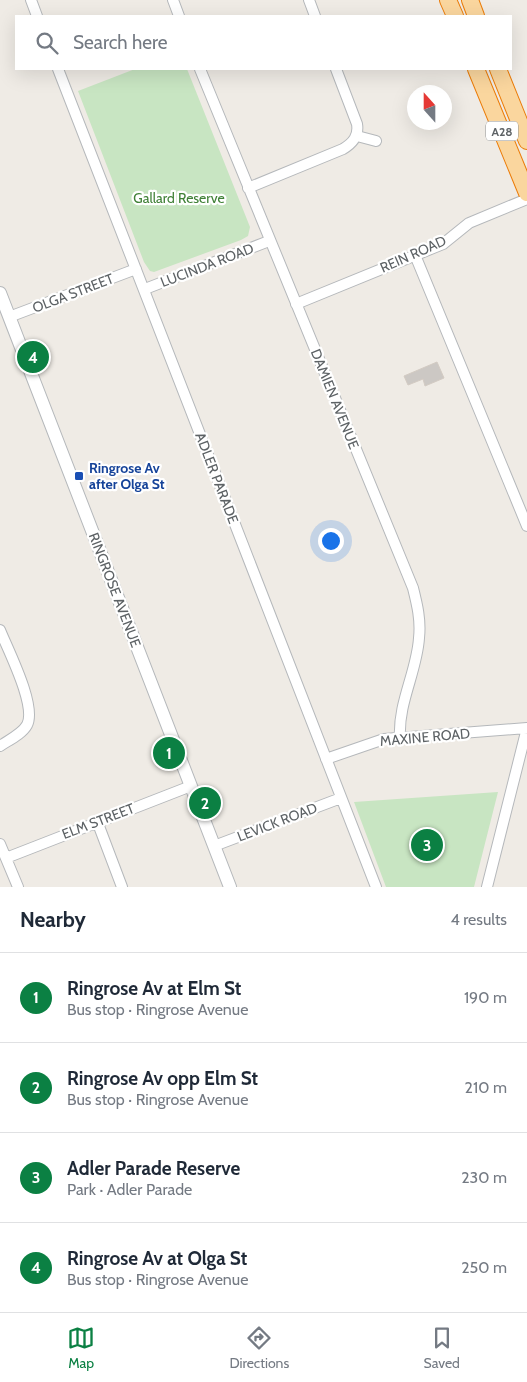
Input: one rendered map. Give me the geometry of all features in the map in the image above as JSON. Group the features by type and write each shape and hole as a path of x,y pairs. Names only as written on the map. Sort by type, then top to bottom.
{"highway":[{"path":"448,0 455,15"},
{"path":"470,0 476,15"},
{"name":"A28","path":"476,70 527,193"},
{"name":"A28","path":"498,70 527,141"}],"street":[{"path":"31,0 37,15"},
{"path":"172,0 179,15"},
{"path":"309,0 315,15"},
{"name":"ADLER PARADE","path":"58,70 376,887"},
{"name":"DAMIEN AVENUE","path":"200,70 413,588 418,607 419,644 400,721 400,737"},
{"path":"248,188 343,149 351,144 357,136 356,119 336,70"},
{"path":"357,136 376,141"},
{"name":"REIN ROAD","path":"296,304 449,240 469,223 527,199"},
{"name":"LUCINDA ROAD","path":"144,289 269,241"},
{"path":"415,255 527,526"},
{"name":"OLGA STREET","path":"3,306 136,269"},
{"name":"RINGROSE AVENUE","path":"3,306 230,887"},
{"path":"0,630 28,702 30,715 22,731 0,746"},
{"path":"487,887 527,728"},
{"name":"MAXINE ROAD","path":"326,759 380,739 527,728"},
{"name":"ELM STREET","path":"6,858 190,786"},
{"name":"LEVICK ROAD","path":"214,846 341,798"},
{"path":"97,821 122,887"},
{"path":"0,844 18,887"}],"green space":[{"name":"Gallard Reserve","path":"132,70 187,70 250,227 248,236 154,272 150,271 144,262 78,91"},
{"path":"498,792 474,887 386,887 354,802"}],"building":[{"path":"437,362 444,378 425,386 423,379 408,385 404,376"}],"place":[{"name":"Ringrose Av at Olga St","path":"33,357"},
{"name":"Ringrose Av after Olga St","path":"79,476"},
{"name":"Ringrose Av at Elm St","path":"169,753"},
{"name":"Ringrose Av opp Elm St","path":"205,803"},
{"name":"Adler Parade Reserve","path":"427,845"}]}
